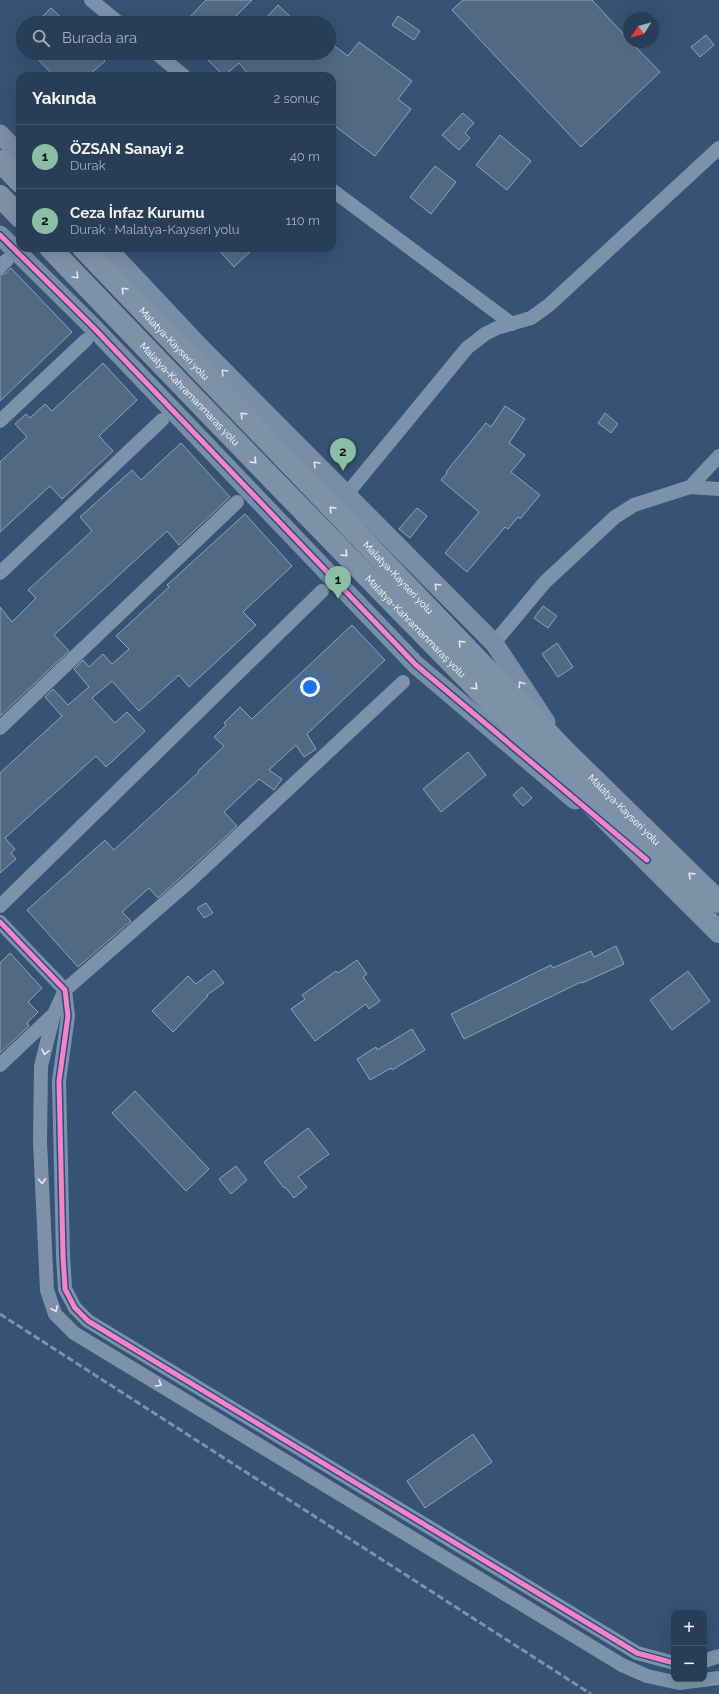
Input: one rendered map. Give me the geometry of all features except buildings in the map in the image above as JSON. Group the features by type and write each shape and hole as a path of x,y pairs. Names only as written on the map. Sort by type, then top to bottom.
{"highway":[{"path":"0,161 16,178"},
{"path":"0,196 16,213"},
{"name":"Malatya-Kahramanmaraş yolu","path":"54,252 222,428 719,932"},
{"name":"Malatya-Kayseri yolu","path":"87,252 566,752 719,902"}],"street":[{"path":"90,0 110,16"},
{"path":"165,60 179,72"},
{"path":"0,134 16,151"},
{"path":"346,495 467,348 491,331 531,318 549,305 719,148"},
{"path":"336,193 512,324"},
{"path":"0,235 16,251"},
{"path":"17,252 93,328 416,665 647,860"},
{"path":"111,252 200,347 494,643 566,752"},
{"path":"0,421 86,340"},
{"path":"0,573 162,420"},
{"path":"690,487 719,456"},
{"path":"494,643 545,582 615,517 634,505 690,487 719,489"},
{"path":"0,728 237,502"},
{"path":"0,906 322,591"},
{"path":"403,682 192,879 65,990 54,1014 41,1074 40,1142 47,1290 55,1314 74,1333 622,1665 647,1676 679,1683 719,1678"},
{"path":"0,922 65,990 68,1016 59,1081 63,1255 65,1289 75,1308 88,1321 636,1653 671,1662"},
{"path":"0,1065 54,1014"},
{"path":"707,1660 719,1656"}],"railway":[{"path":"0,1314 591,1694"}],"cycle path":[{"path":"0,235 16,251"},
{"path":"17,252 93,327 416,665 647,860"},
{"path":"0,922 65,990 68,1016 59,1081 63,1255 65,1289 75,1308 88,1321 637,1653 671,1662"}],"place":[{"name":"Ceza İnfaz Kurumu","path":"343,471"},
{"name":"ÖZSAN Sanayi 2","path":"338,599"}]}
